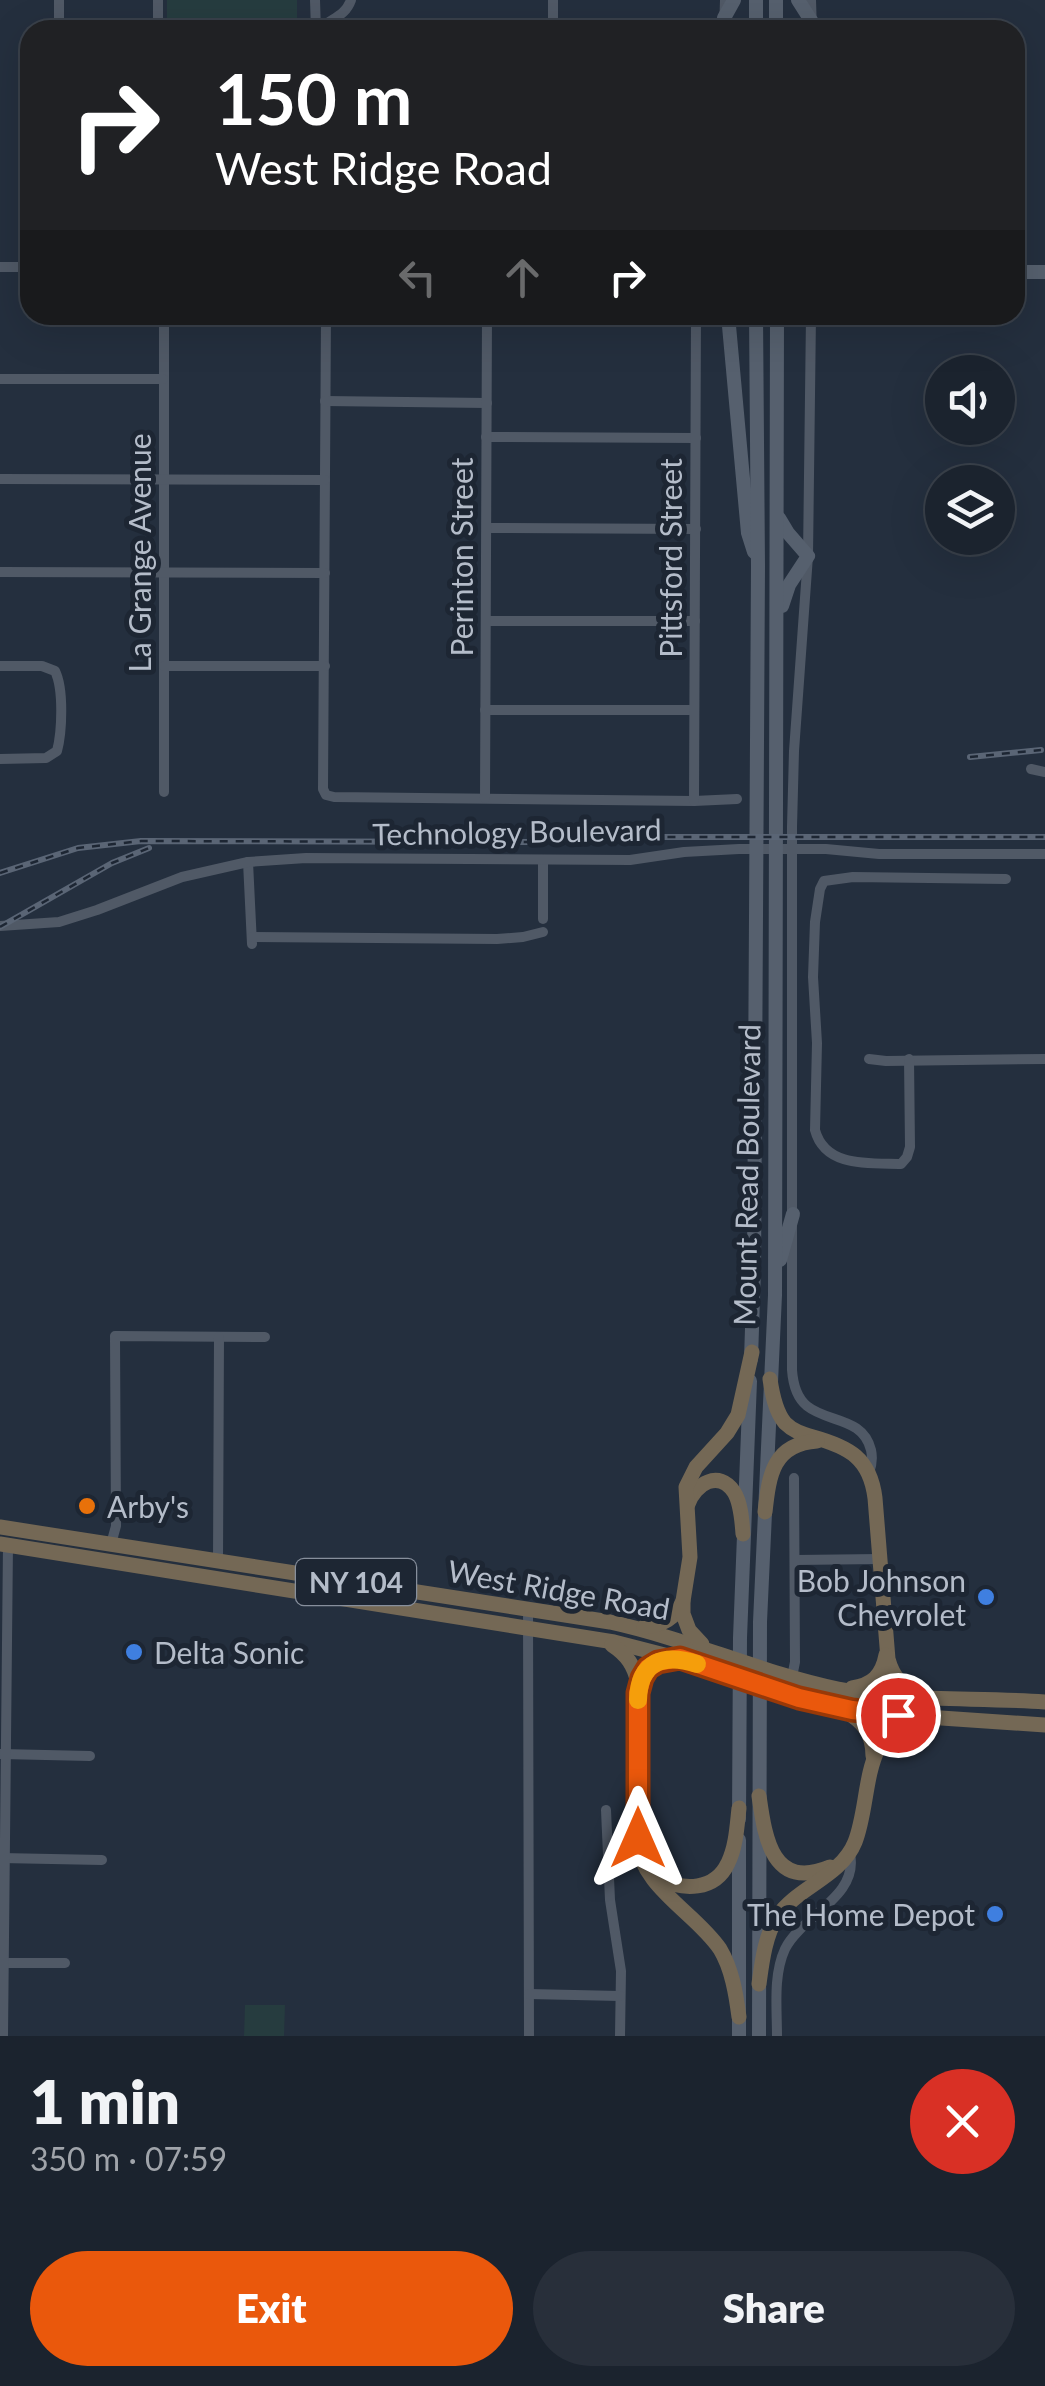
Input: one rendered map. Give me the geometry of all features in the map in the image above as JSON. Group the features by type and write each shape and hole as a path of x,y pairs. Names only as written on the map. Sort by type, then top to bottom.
{"highway":[{"path":"710,1649 695,1638 683,1614 690,1558 685,1495 689,1479 738,1415 752,1352"},
{"path":"770,1378 778,1412 786,1423 799,1433 852,1452 869,1473 875,1493 890,1668 896,1679 911,1690 935,1698"},
{"path":"765,1512 771,1477 781,1455 799,1443 831,1442"},
{"path":"687,1513 697,1487 711,1481 722,1483 736,1496 744,1534"},
{"name":"West Ridge Road","path":"4,1527 632,1627 835,1688 886,1696 1045,1702"},
{"name":"West Ridge Road","path":"4,1545 599,1639 680,1658 822,1704 867,1712 1045,1725"},
{"path":"632,1627 666,1622 677,1613 683,1600"},
{"path":"599,1639 619,1650 636,1674 640,1856 656,1881 724,1956 739,2017"},
{"path":"835,1688 857,1688 876,1679 884,1665 886,1646"},
{"path":"638,1693 648,1668 680,1658"},
{"path":"822,1704 844,1711 866,1727 873,1744 872,1767"},
{"path":"948,1718 983,1712 1045,1712"},
{"path":"759,1984 776,1918 849,1853 879,1746 891,1729 927,1716"},
{"path":"760,1796 768,1846 784,1866 815,1872 849,1853"},
{"path":"645,1866 658,1878 681,1887 712,1881 729,1862 739,1808"}],"main road":[{"path":"729,325 748,533 758,566"},
{"name":"Mount Read Boulevard","path":"739,2036 740,1670 754,1249 756,325"},
{"name":"Mount Read Boulevard","path":"759,2036 760,1622 775,1295 777,325"},
{"path":"778,516 808,556 783,600 778,636"},
{"path":"775,1295 793,1214"}],"street":[{"path":"333,20 348,8 351,0"},
{"name":"La Grange Avenue","path":"164,325 164,792"},
{"path":"326,325 326,795 737,799"},
{"name":"Perinton Street","path":"486,798 487,325"},
{"name":"Pittsford Street","path":"694,801 696,325"},
{"name":"Mount Read Boulevard","path":"811,325 808,556 792,827 792,1354 795,1390 810,1408 847,1422 862,1433 872,1456 869,1473"},
{"path":"0,379 163,379"},
{"path":"326,400 487,403"},
{"path":"486,437 696,438"},
{"path":"0,478 325,480"},
{"path":"487,528 696,529"},
{"path":"0,572 325,573"},
{"path":"486,621 695,621"},
{"path":"0,666 42,666 56,671 60,720 58,747 50,757 0,759"},
{"path":"164,666 325,666"},
{"path":"486,710 694,710"},
{"path":"1031,769 1045,772"},
{"name":"Technology Boulevard","path":"0,926 58,922 182,877 248,862 306,858 630,860 740,849 1045,854"},
{"path":"543,860 543,919"},
{"path":"248,862 252,941 497,938 543,932"},
{"path":"910,1059 910,1147 901,1164 853,1163 822,1145 815,1130 817,1016 813,977 815,922 824,881 854,876 1006,878"},
{"path":"870,1059 1045,1058"},
{"path":"111,1544 116,1526 116,1336 265,1337"},
{"path":"218,1561 219,1337"},
{"path":"791,1676 795,1666 794,1478"},
{"path":"3,2036 4,1527"},
{"path":"794,1560 880,1559"},
{"path":"528,1610 530,2036"},
{"path":"3,1754 90,1756"},
{"path":"606,1810 609,1894 620,1966 620,2036"},
{"path":"777,2036 778,1986 784,1952 800,1929 842,1887 850,1868 849,1853"},
{"path":"2,1858 102,1860"},
{"path":"2,1963 66,1963"},
{"path":"529,1994 620,1996"}],"green space":[{"path":"167,0 297,0 297,20 167,20"},
{"path":"245,2005 285,2005 284,2036 244,2036"}],"railway":[{"path":"970,757 1041,750"},
{"path":"0,873 78,848 141,841 1045,837"},
{"path":"0,927 112,863 149,848"}],"slow traffic":[{"path":"638,1700 648,1668 680,1658 697,1664"}],"place":[{"name":"Arby's","path":"87,1506"},
{"name":"Bob Johnson Chevrolet","path":"986,1597"},
{"name":"Delta Sonic","path":"134,1652"},
{"name":"The Home Depot","path":"995,1914"}],"route":[{"path":"638,1838 638,1693 646,1672 658,1662 680,1658 799,1698 898,1715"}]}
